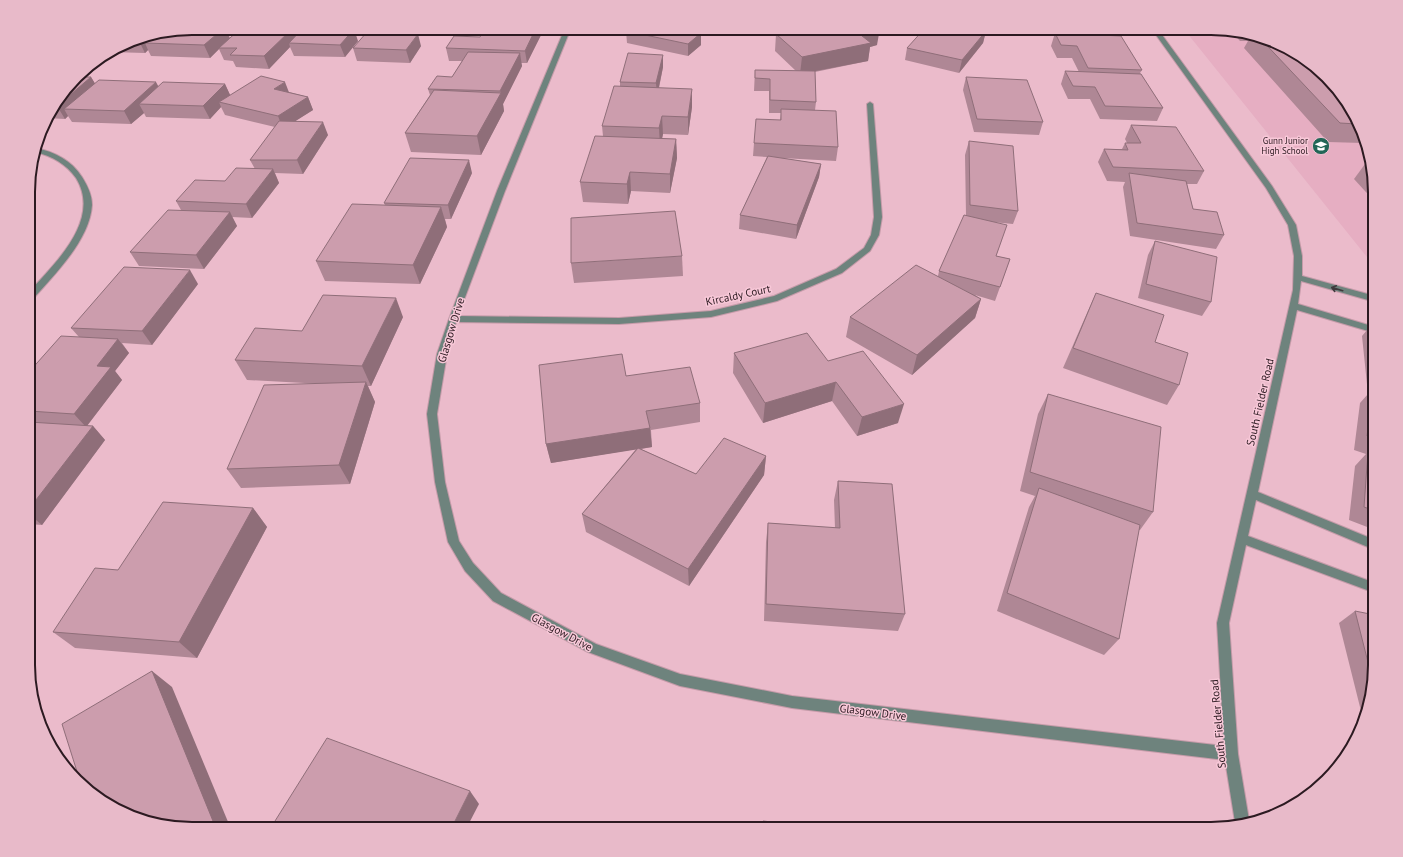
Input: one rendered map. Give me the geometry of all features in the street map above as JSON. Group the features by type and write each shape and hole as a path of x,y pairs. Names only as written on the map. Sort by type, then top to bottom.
{"street":[{"name":"Glasgow Drive","path":"565,35 501,191 453,319 442,354 432,414 440,482 454,542 469,567 497,597 592,648 680,680 792,702 1231,754"},
{"name":"South Fielder Road","path":"1159,35 1269,188 1292,225 1298,256 1299,278 1294,306 1223,623 1231,754 1241,819"},
{"name":"Kircaldy Court","path":"453,319 619,321 711,314 777,298 839,271 867,249 875,235 878,217 870,104"},
{"path":"35,291 75,242 86,220 88,200 83,180 66,162 46,152 40,151"},
{"path":"1299,278 1368,297"},
{"path":"1294,306 1368,328"},
{"path":"1252,494 1368,542"},
{"path":"1242,539 1368,585"}],"shaded area":[{"name":"Gunn Junior High School","path":"1189,35 1231,36 1261,43 1280,51 1298,62 1314,74 1329,89 1352,123 1363,152 1368,182 1368,258"}],"building":[{"path":"216,35 204,45 145,43 172,36"},
{"path":"233,35 286,35 264,56 230,55 237,48 219,48"},
{"path":"296,35 349,35 340,45 289,43"},
{"path":"364,35 417,35 406,50 353,48"},
{"path":"481,35 533,35 525,51 446,48 454,36 480,37"},
{"path":"645,35 699,35 688,44"},
{"path":"777,35 861,35 871,43 802,57"},
{"path":"919,35 983,35 962,60 907,48"},
{"path":"1056,35 1121,36 1142,70 1088,68 1077,46 1061,45"},
{"path":"1267,45 1289,56 1322,81 1341,105 1352,124 1340,123"},
{"path":"468,52 520,53 500,91 428,89 437,76 452,77"},
{"path":"628,53 663,55 656,83 620,82"},
{"path":"755,70 815,71 816,102 770,100 770,79 755,78"},
{"path":"1065,71 1141,74 1163,108 1105,106 1095,87 1073,86"},
{"path":"261,76 285,82 274,89 308,97 278,116 219,102"},
{"path":"86,77 91,77 69,96"},
{"path":"966,77 1027,80 1043,122 977,119"},
{"path":"99,80 156,82 124,111 64,109"},
{"path":"163,82 225,84 203,106 139,104"},
{"path":"614,86 692,89 688,117 662,116 659,128 602,126"},
{"path":"434,90 501,93 477,136 405,133"},
{"path":"781,109 836,111 838,147 754,143 756,119 781,120"},
{"path":"279,121 323,122 297,160 250,160"},
{"path":"1131,125 1176,127 1204,171 1113,167 1104,149 1128,150 1125,143 1141,143"},
{"path":"595,136 676,139 670,174 630,172 627,184 580,182"},
{"path":"969,141 1013,146 1018,211 970,205"},
{"path":"768,156 821,164 797,225 740,215"},
{"path":"410,158 469,160 448,205 384,203"},
{"path":"236,168 273,169 246,204 176,201 195,180 225,181"},
{"path":"1129,173 1186,181 1193,209 1217,212 1224,235 1137,223"},
{"path":"352,204 441,207 413,265 316,261"},
{"path":"168,210 230,212 196,255 130,252"},
{"path":"675,211 682,256 571,263 571,218"},
{"path":"964,215 1007,225 996,256 1010,259 1000,287 939,271"},
{"path":"1155,241 1217,257 1211,302 1146,284"},
{"path":"916,265 981,299 917,355 850,317"},
{"path":"124,267 190,270 142,331 71,328"},
{"path":"1096,293 1164,315 1155,342 1188,353 1179,385 1073,348"},
{"path":"323,295 396,298 362,366 235,360 255,328 302,331"},
{"path":"807,333 828,361 863,351 904,404 862,417 836,382 765,403 734,353"},
{"path":"61,336 118,339 97,366 111,367 74,414 35,411 35,365"},
{"path":"622,354 626,376 690,367 700,403 646,411 650,428 546,444 539,365"},
{"path":"366,382 339,465 227,469 264,385"},
{"path":"1048,394 1161,427 1153,512 1030,472"},
{"path":"35,422 93,426 35,501"},
{"path":"724,438 766,456 688,569 582,514 638,448 696,474"},
{"path":"1368,452 1368,508 1364,507"},
{"path":"838,481 892,484 905,614 766,604 768,523 840,528"},
{"path":"1039,488 1140,525 1119,639 1007,593"},
{"path":"163,502 253,508 179,642 53,632 95,568 118,570"},
{"path":"1355,611 1368,614 1368,662"},
{"path":"152,671 213,821 182,822 152,817 132,810 114,801 89,783 77,771 62,724"},
{"path":"327,738 470,791 454,822 274,822"}],"place":[{"name":"Gunn Junior High School","path":"1321,146"}]}
